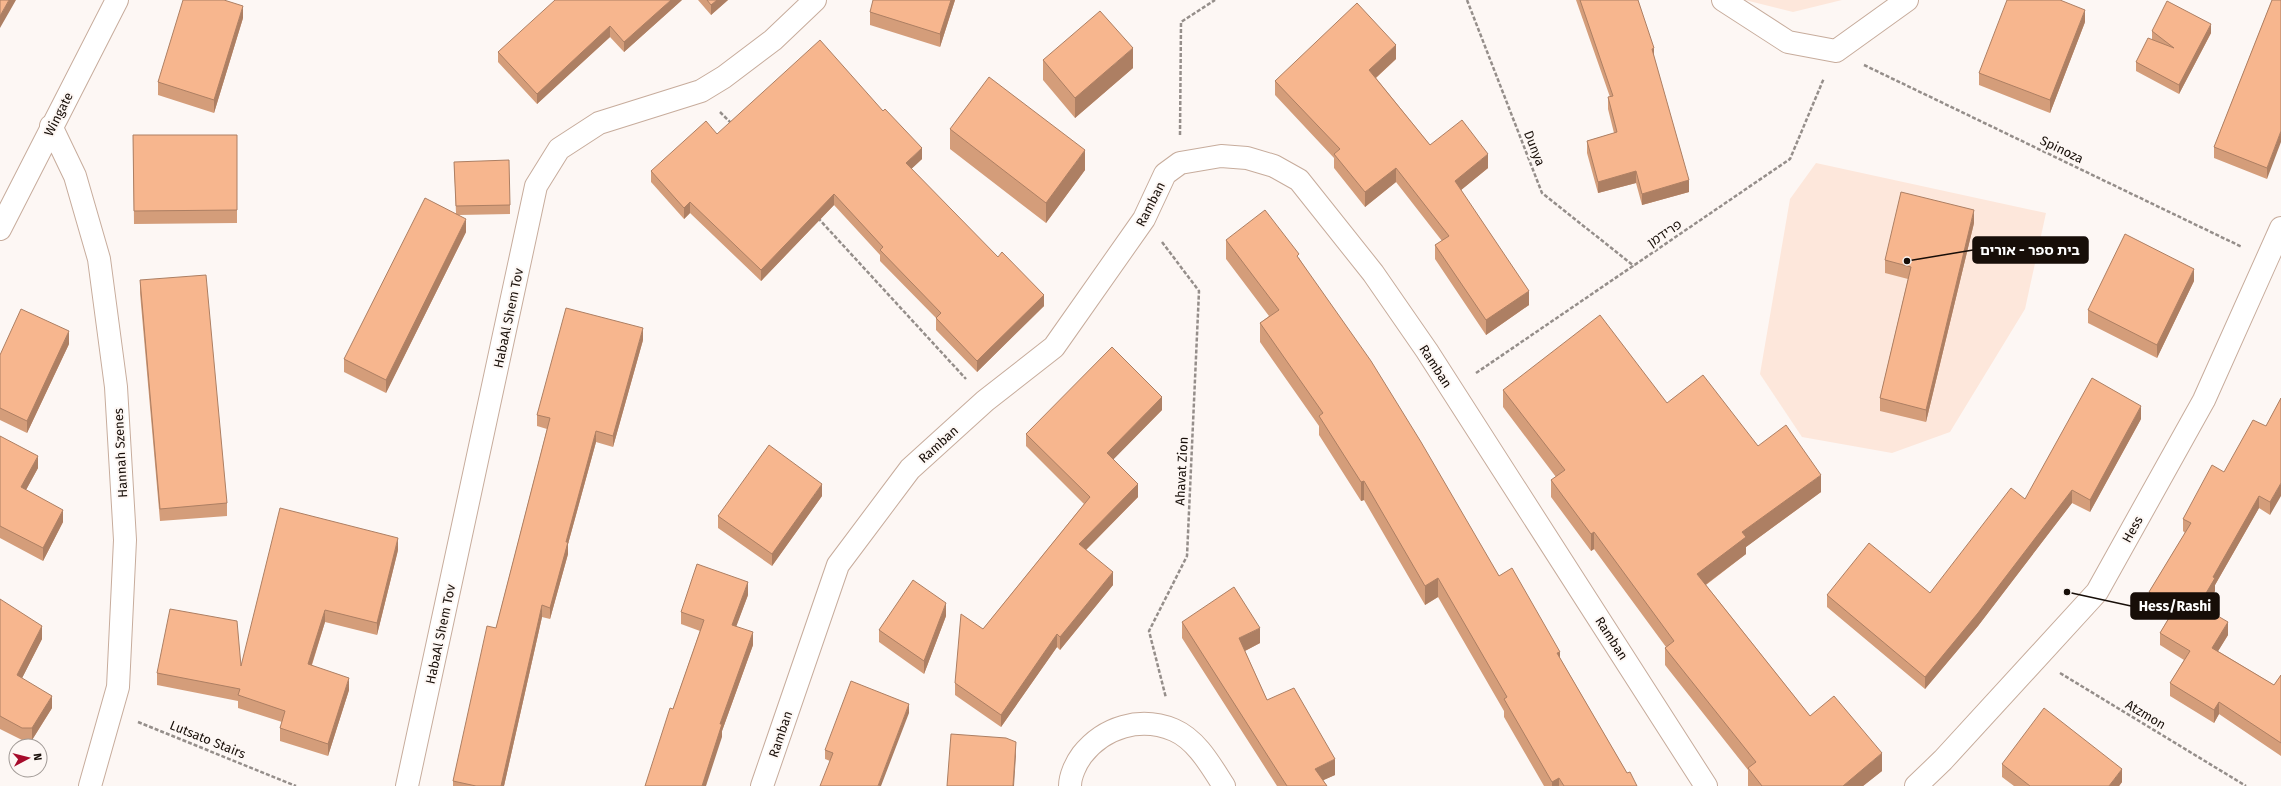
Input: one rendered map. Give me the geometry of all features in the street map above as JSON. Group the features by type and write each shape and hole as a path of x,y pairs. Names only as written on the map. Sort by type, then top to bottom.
{"street":[{"name":"Wingate","path":"0,229 51,126 117,0"},
{"name":"HabaAl Shem Tov","path":"407,786 536,186 559,149 599,123 701,91 724,77 773,40 815,0"},
{"path":"1723,0 1788,42 1836,51 1907,0"},
{"name":"Hannah Szenes","path":"51,126 76,176 100,259 116,387 125,540 118,687 90,786"},
{"name":"Ramban","path":"762,786 838,565 910,469 985,401 1054,347 1144,219 1165,174 1180,163 1221,156 1247,158 1274,166 1299,180 1373,273 1452,389 1706,786"},
{"name":"Hess","path":"1916,786 1943,760 2097,592 2204,400 2281,228"},
{"path":"1070,785 1077,762 1091,744 1109,731 1131,724 1153,724 1175,730 1193,743 1224,786"}],"path":[{"path":"1180,163 1181,22 1215,0"},
{"name":"Dunya","path":"1467,0 1542,192 1634,266"},
{"name":"פרידמן","path":"1452,389 1790,159 1836,51"},
{"name":"Spinoza","path":"1836,51 2267,259"},
{"path":"701,91 733,126"},
{"path":"814,214 985,401"},
{"name":"Ahavat Zion","path":"1144,219 1199,291 1187,556 1149,630 1175,730"},
{"name":"Atzmon","path":"2036,658 2246,786"},
{"name":"Lutsato Stairs","path":"112,712 296,786"}],"shaded area":[{"path":"1745,0 1842,0 1793,12"},
{"path":"1816,163 2046,213 2025,309 1950,432 1892,453 1802,437 1760,374 1790,199"}],"building":[{"path":"0,0 9,0 0,16"},
{"path":"183,0 224,0 243,6 214,100 158,82"},
{"path":"555,0 671,0 624,42 610,26 537,94 498,52"},
{"path":"707,0 717,0 711,5"},
{"path":"873,0 951,0 940,34 870,12"},
{"path":"1580,0 1638,0 1654,48 1652,49 1689,180 1642,194 1636,171 1598,182 1587,141 1617,132 1608,97 1613,96"},
{"path":"2007,0 2060,0 2085,10 2050,100 1979,73"},
{"path":"2272,0 2281,0 2281,131 2267,168 2214,147"},
{"path":"2167,1 2211,24 2179,85 2136,62 2148,38 2174,48 2152,31"},
{"path":"1357,3 1396,45 1369,70 1430,145 1462,120 1488,154 1455,181 1529,291 1486,320 1435,245 1449,236 1396,168 1365,192 1334,154 1340,149 1275,81"},
{"path":"1100,11 1133,48 1075,98 1043,60"},
{"path":"820,40 883,111 885,109 922,148 906,163 998,257 1002,252 1044,295 977,361 936,318 941,313 880,250 883,247 834,194 761,270 690,202 684,208 651,171 706,121 717,134"},
{"path":"989,77 1085,150 1046,203 950,129"},
{"path":"133,135 237,135 237,210 134,211"},
{"path":"509,160 510,205 456,206 454,162"},
{"path":"1901,192 1974,210 1926,410 1880,398 1911,267 1885,260"},
{"path":"425,198 466,219 386,380 344,359"},
{"path":"1265,210 1299,254 1297,256 1371,361 1421,442 1499,576 1512,568 1560,652 1557,653 1627,773 1630,772 1637,786 1564,786 1559,778 1552,782 1504,699 1507,697 1438,578 1425,586 1364,481 1361,482 1319,416 1323,413 1260,323 1279,310 1226,240"},
{"path":"2125,234 2194,269 2157,345 2088,310"},
{"path":"206,275 227,503 160,509 140,280"},
{"path":"566,308 643,328 613,436 596,431 550,608 542,605 501,786 476,786 453,781 487,626 496,628 550,418 537,415"},
{"path":"21,309 69,331 27,421 0,408 0,355"},
{"path":"1600,315 1667,403 1703,375 1758,446 1786,425 1821,475 1742,532 1746,537 1697,574 1810,716 1834,696 1882,753 1843,786 1762,786 1748,768 1756,762 1665,648 1674,641 1594,532 1591,534 1551,480 1565,470 1503,390"},
{"path":"1112,347 1162,397 1107,453 1138,484 1079,544 1113,572 1060,637 1057,634 1001,715 955,683 961,614 983,629 1090,497 1026,434"},
{"path":"2092,378 2141,406 2090,500 2072,490 1978,613 1925,677 1827,595 1869,543 1930,593 2011,488 2025,499"},
{"path":"2281,398 2281,483 2270,502 2259,496 2213,577 2215,578 2199,605 2228,622 2212,648 2274,685 2281,675 2281,743 2219,702 2214,710 2170,683 2190,651 2160,633 2175,608 2149,592 2191,523 2183,519 2212,465 2224,472 2253,420 2266,426"},
{"path":"0,436 38,456 21,487 63,510 43,548 0,526"},
{"path":"769,445 822,484 772,554 718,516"},
{"path":"280,508 398,538 377,623 325,610 308,664 349,678 328,744 280,728 285,711 238,695 240,689 157,673 170,609 237,621 241,666"},
{"path":"697,564 748,582 732,625 753,632 720,724 722,724 702,786 645,786 670,708 673,709 704,620 681,612"},
{"path":"913,580 946,603 924,661 879,630"},
{"path":"1234,587 1260,628 1239,638 1267,700 1294,688 1335,759 1315,769 1327,786 1287,786 1182,622"},
{"path":"0,599 42,626 17,675 52,696 32,728 22,728 0,716"},
{"path":"851,681 909,704 878,786 820,786 833,753 825,750"},
{"path":"2044,708 2122,769 2109,786 2030,786 2002,764"},
{"path":"951,734 1006,738 1016,742 1013,786 947,786"}],"place":[{"name":"בית ספר - אורים","path":"1907,261"},
{"name":"Hess/Rashi","path":"2067,592"}]}
